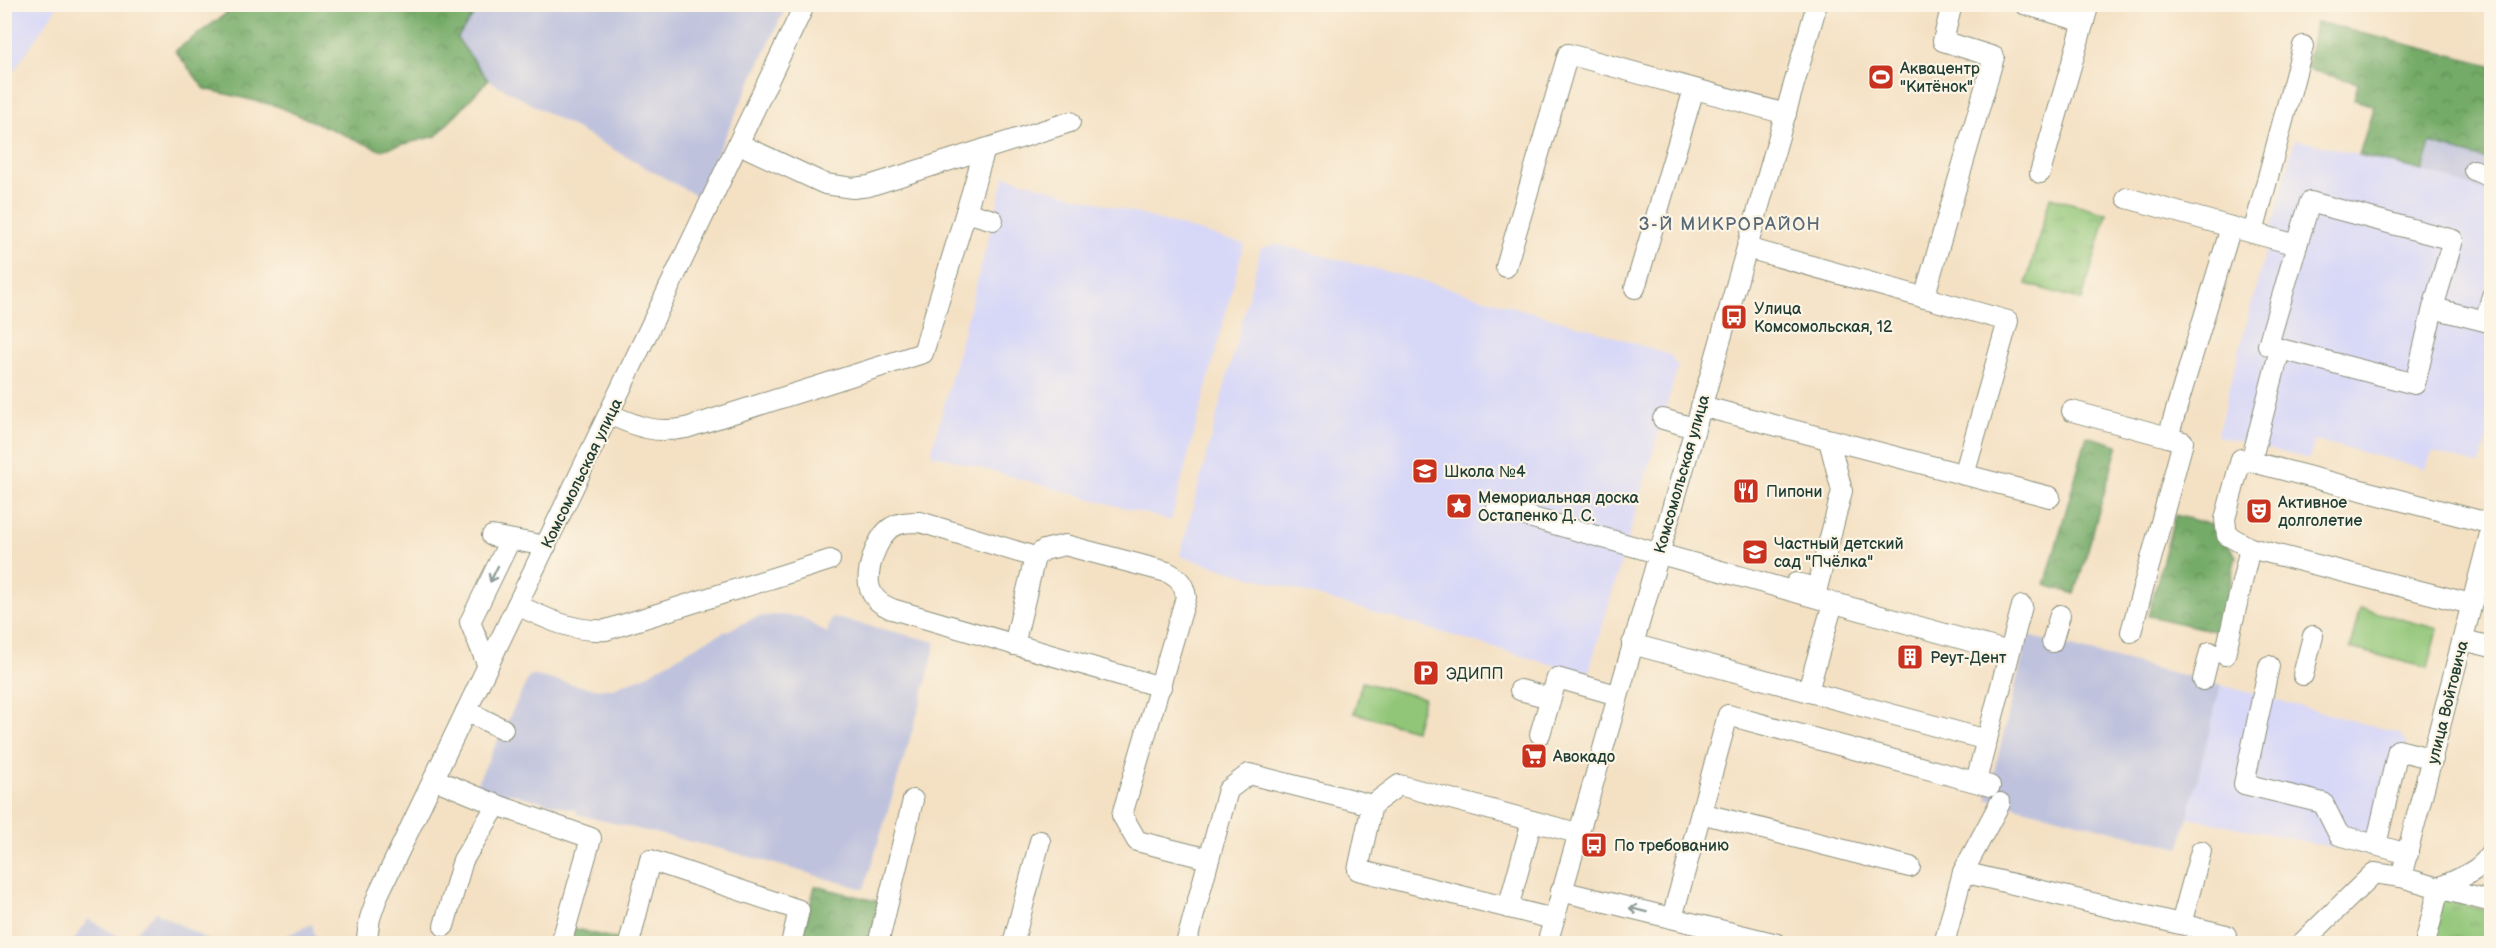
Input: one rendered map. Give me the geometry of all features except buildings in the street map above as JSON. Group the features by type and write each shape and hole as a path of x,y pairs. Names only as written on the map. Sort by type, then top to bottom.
{"street":[{"name":"Комсомольская улица","path":"366,944 370,918 378,896 804,4"},
{"name":"Комсомольская улица","path":"1547,944 1577,833 1817,4"},
{"path":"1924,298 1994,57 1943,41 1952,4"},
{"path":"2024,4 2086,13 2040,173"},
{"path":"2253,233 2304,46"},
{"path":"1506,267 1563,53 1786,114"},
{"path":"1635,288 1694,89"},
{"path":"739,144 825,184 853,188 869,186 1070,122"},
{"path":"609,414 653,431 668,432 923,354 985,149"},
{"path":"2127,198 2297,245"},
{"path":"2310,202 2452,240 2415,384 2268,345 2297,245 2310,202"},
{"path":"966,212 993,220"},
{"path":"2168,437 2231,227"},
{"path":"1747,248 2008,321 1964,475"},
{"path":"2433,308 2488,322 2492,296"},
{"path":"2251,462 2280,349"},
{"path":"1701,406 2050,497"},
{"path":"2072,411 2183,442 2131,632"},
{"path":"1663,419 1694,428"},
{"path":"1497,508 1817,588 1842,491 1829,440"},
{"path":"2471,604 2250,548 2227,535 2225,519 2241,459 2492,525"},
{"path":"1035,557 920,522 905,522 891,528 880,538 868,577 870,590 878,602 885,606 1161,687"},
{"name":"улица Войтовича","path":"2401,877 2492,525"},
{"path":"488,666 470,622 501,538 546,546"},
{"path":"1014,645 1035,557 1044,549 1065,545 1167,572 1181,581 1185,586 1186,597 1122,814 1137,841 1209,859"},
{"path":"2203,680 2218,653 2250,548"},
{"path":"1659,549 1833,603 2009,652"},
{"path":"517,605 565,626 587,631 606,630 830,560"},
{"path":"1808,692 1833,603"},
{"path":"1944,944 1963,872 1989,790 1986,740 2022,606"},
{"path":"2052,642 2060,615"},
{"path":"2303,675 2313,636"},
{"path":"2463,640 2492,647"},
{"path":"1632,644 1986,740"},
{"path":"2269,666 2244,784 2323,803 2339,836 2408,854"},
{"path":"1540,734 1557,678 1617,695"},
{"path":"1520,690 1550,698"},
{"path":"466,711 503,729"},
{"path":"1672,918 1728,716 1989,790"},
{"path":"2376,845 2398,750 2433,759"},
{"path":"1186,944 1228,790 1249,774 1372,805"},
{"path":"434,779 497,805 591,838 561,944"},
{"path":"1553,920 1358,870 1372,805 1399,785 1577,833"},
{"path":"878,944 913,800"},
{"path":"444,926 463,860 497,805"},
{"path":"1701,813 1910,867"},
{"path":"1508,908 1532,821"},
{"path":"1013,944 1040,841"},
{"path":"2425,944 2439,888 2473,871 2489,857 2492,849"},
{"path":"2181,924 2201,851"},
{"path":"629,944 650,860 799,910 791,944"},
{"path":"1963,872 2226,935 2224,944"},
{"path":"2301,944 2374,873 2401,877 2492,902"},
{"path":"1561,891 1672,918 1720,937 1777,944"}],"shaded area":[{"path":"4,5 58,5 5,84"},
{"path":"481,5 787,5 697,196 488,80 457,38"},
{"path":"2295,139 2423,171 2491,193 2491,278 2478,327 2491,331 2492,423 2480,465 2432,452 2426,469 2315,440 2309,459 2217,436"},
{"path":"2429,143 2491,161 2491,193 2423,171"},
{"path":"1005,176 1244,244 1171,521 931,454"},
{"name":"Школа №4","path":"1276,244 1420,280 1594,330 1670,355 1678,367 1588,675 1180,556 1261,248"},
{"path":"777,615 801,617 827,633 832,617 936,642 921,702 864,889 725,850 576,814 576,810 508,793 503,798 475,787 530,675 591,688 610,689 645,676 707,640 757,617"},
{"path":"2028,636 2221,685 2180,848 1987,799"},
{"path":"2221,685 2399,733 2408,744 2379,857 2188,817"},
{"path":"156,912 214,943 72,943 88,919 127,941"},
{"path":"312,924 317,943 270,943"}],"green space":[{"path":"238,5 481,5 457,38 488,80 436,136 380,150 277,106 205,89 175,51"},
{"path":"2316,22 2491,65 2491,161 2430,143 2423,171 2359,155 2374,106 2354,100 2358,83 2306,69"},
{"path":"2050,197 2107,213 2082,300 2026,284"},
{"path":"2087,436 2118,445 2075,594 2045,585"},
{"path":"2175,515 2213,525 2236,556 2219,632 2148,616"},
{"path":"2360,608 2438,629 2428,668 2350,648"},
{"path":"1362,682 1424,698 1415,730 1354,713"},
{"path":"815,886 880,902 870,943 800,944"},
{"path":"2442,899 2491,912 2491,943 2431,944"},
{"path":"573,928 623,941 622,944 569,944"}],"place":[{"name":"Аквацентр \"Китёнок\"","path":"1881,77"},
{"name":"Улица Комсомольская, 12","path":"1734,317"},
{"name":"Школа №4","path":"1425,471"},
{"name":"Пипони","path":"1746,491"},
{"name":"Мемориальная доска Остапенко Д. С.","path":"1459,506"},
{"name":"Активное долголетие","path":"2259,511"},
{"name":"Частный детский сад \"Пчёлка\"","path":"1755,552"},
{"name":"Реут-Дент","path":"1910,657"},
{"name":"ЭДИПП","path":"1426,673"},
{"name":"Авокадо","path":"1534,756"},
{"name":"По требованию","path":"1594,845"}],"district":[{"name":"3-Й МИКРОРАЙОН","path":"1730,224"}]}
